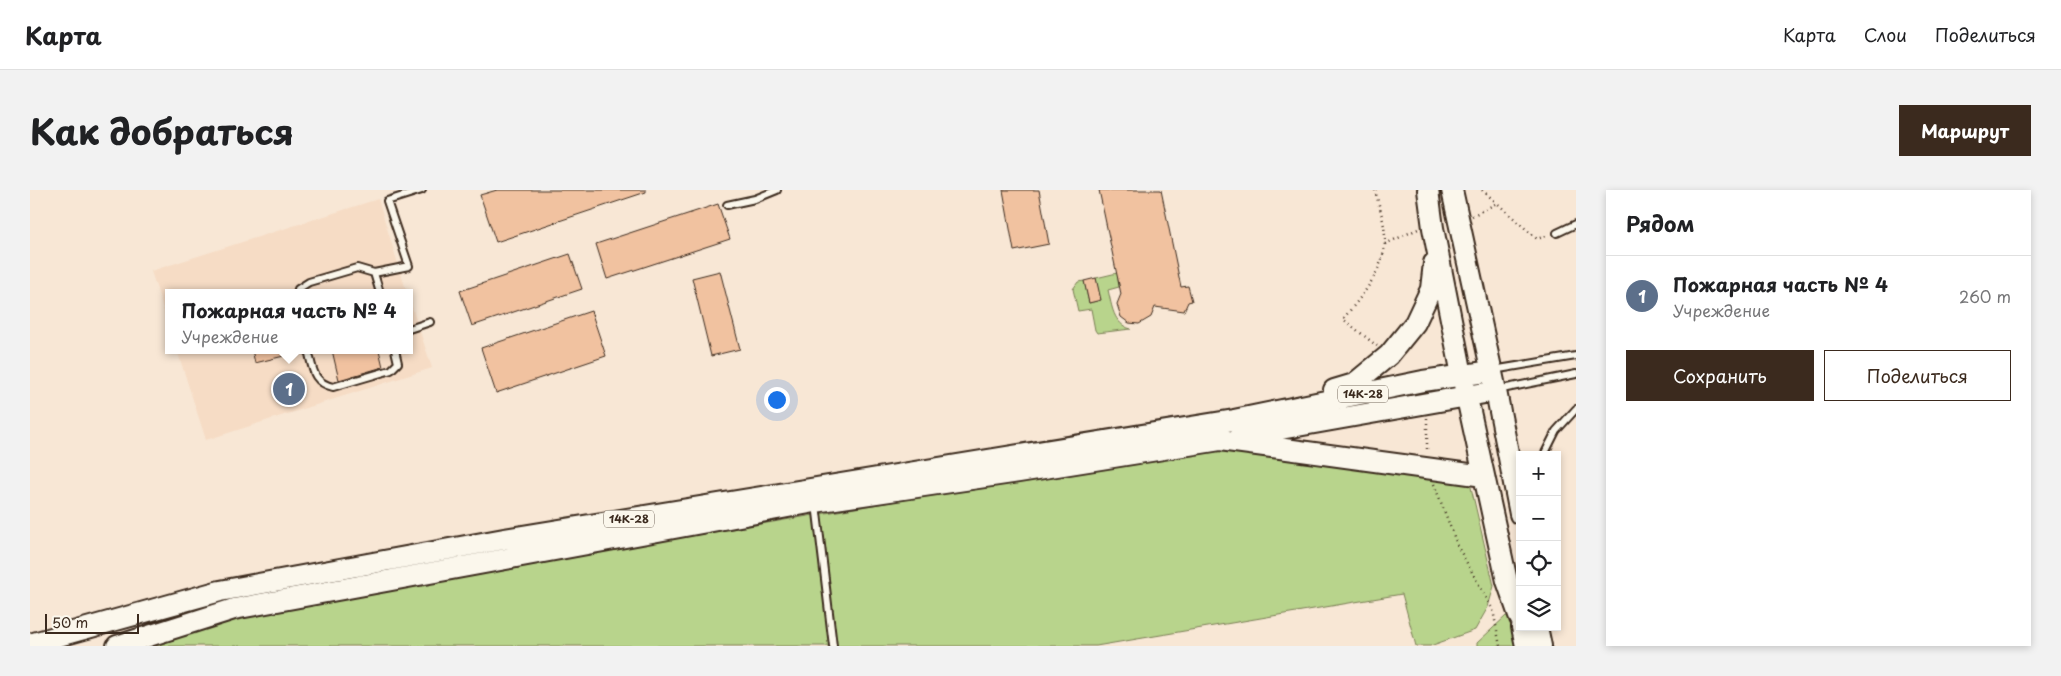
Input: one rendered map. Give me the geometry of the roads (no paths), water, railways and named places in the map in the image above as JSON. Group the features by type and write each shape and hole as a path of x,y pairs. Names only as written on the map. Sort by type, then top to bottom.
{"main road":[{"path":"1428,190 1436,245 1466,396 1507,581 1516,607"},
{"path":"1452,190 1492,371 1517,496"},
{"path":"1234,420 1354,384 1389,355 1415,324 1431,289 1436,245"},
{"name":"14К-28","path":"30,644 220,591 504,539 1234,420 1423,381 1492,371"},
{"name":"14К-28","path":"117,646 234,609 816,502 1220,440 1496,390"},
{"path":"1220,440 1484,476"},
{"path":"1523,631 1526,646"},
{"path":"1538,631 1540,646"}],"lane":[{"path":"298,289 309,282 357,268 374,272 408,266 387,201 422,190"},
{"path":"727,206 755,199 777,190"},
{"path":"1557,233 1576,224"},
{"path":"374,272 379,289"},
{"path":"413,328 430,322"},
{"path":"309,354 316,378 324,385 333,386 391,370 398,363 396,354"},
{"path":"1492,371 1576,356"},
{"path":"1496,390 1576,374"},
{"path":"1546,451 1556,431 1576,409"},
{"path":"816,502 833,646"}],"place":[{"name":"Пожарная часть № 4","path":"289,389"}]}
